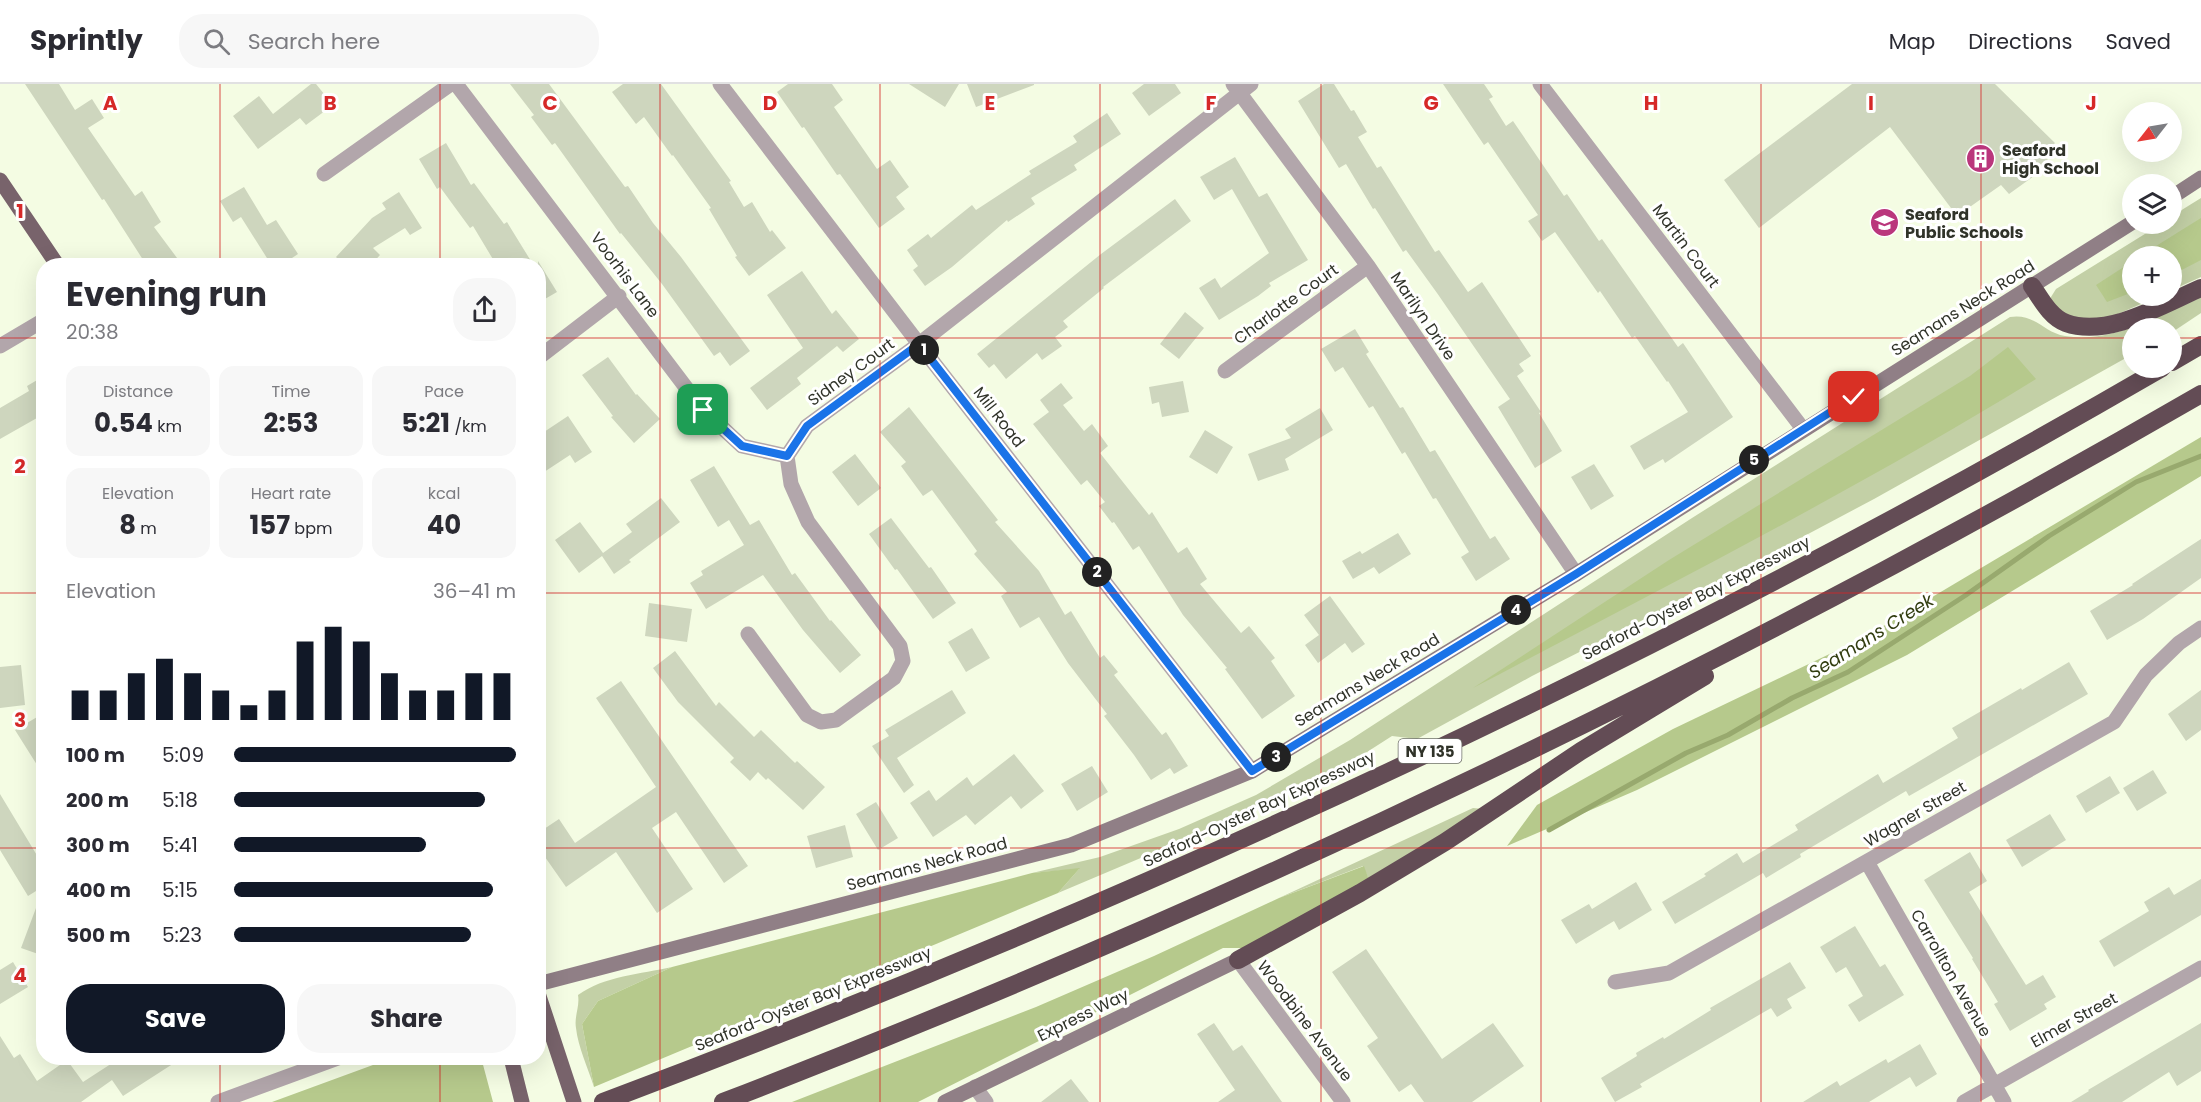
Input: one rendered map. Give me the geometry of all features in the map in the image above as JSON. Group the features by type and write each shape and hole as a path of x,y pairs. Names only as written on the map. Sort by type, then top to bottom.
{"highway":[{"path":"2032,286 2048,309 2064,322 2093,328 2123,321 2201,288"},
{"path":"2182,356 2201,345"},
{"name":"Seaford-Oyster Bay Expressway","path":"603,1102 930,975 1212,852 1510,714 1959,483 2144,378"},
{"name":"NY 135","path":"723,1102 946,1013 1230,891 1539,747 1979,520 2201,394"},
{"path":"1238,960 1360,893 1445,842 1581,751 1831,598"}],"main road":[{"path":"0,180 53,258"},
{"path":"546,1017 574,1102"},
{"path":"513,1065 522,1102"}],"street":[{"path":"324,174 451,84"},
{"name":"Voorhis Lane","path":"456,84 619,296 703,410 742,446 787,456"},
{"name":"Mill Road","path":"720,84 919,344 1252,771"},
{"name":"Martin Court","path":"1540,84 1803,429"},
{"name":"Sidney Court","path":"787,456 807,426 919,344 1242,87"},
{"name":"Marilyn Drive","path":"1242,87 1368,266 1576,574"},
{"path":"2182,190 2201,178"},
{"name":"Seamans Neck Road","path":"546,982 1071,845 1252,771 1576,574 2122,229"},
{"name":"Charlotte Court","path":"1225,371 1368,266"},
{"path":"546,352 619,296"},
{"path":"0,346 36,325"},
{"path":"748,634 807,715 821,722 836,720 886,684 894,678 903,662 900,645 808,522 791,484 787,456"},
{"name":"Wagner Street","path":"1615,982 1669,973 2114,722 2146,675 2179,643 2201,628"},
{"name":"Carrollton Avenue","path":"1867,862 2004,1102"},
{"name":"Express Way","path":"945,1102 1238,960"},
{"name":"Woodbine Avenue","path":"1238,960 1343,1102"},
{"name":"Elmer Street","path":"1964,1102 2201,968"},
{"path":"218,1102 319,1065"},
{"path":"975,1087 986,1102"}],"green space":[{"path":"2201,198 2201,277 2182,286 2182,246 2125,246 2145,234 2182,234 2182,210"},
{"path":"2201,218 2201,260 2182,270 2182,246 2156,246 2175,234 2182,234 2182,230"},
{"path":"2122,248 2122,306 2136,306 2102,321 2077,321 2052,308 2051,297 2056,289"},
{"path":"2122,268 2122,296 2107,302 2096,285"},
{"path":"2201,297 2201,313 2182,326 2182,318 2154,318 2182,306"},
{"path":"2010,317 2033,320 2065,336 2100,336 2122,331 2122,360 1874,499 1710,586 1532,676 1417,739 1392,736 1353,761 1188,838 1058,893 1079,869 1032,873 1100,857 1179,829 1256,795 1350,740 1692,518"},
{"path":"2008,347 2036,379 1828,500 1473,688 1669,560 1970,376"},
{"path":"2201,437 2201,476 1907,655 1637,790 1507,846 1537,805 1673,729 1865,637"},
{"path":"1473,808 1484,809 1369,880 1363,866 1279,898"},
{"path":"1364,866 1369,880 1243,948 1223,948 918,1102 792,1102 1036,1007 1279,898"},
{"path":"1080,868 1058,893 594,1087 582,1024 598,1001 672,967 1032,873"},
{"path":"672,967 598,1001 582,1024 594,1087 577,1035 578,995 611,980"},
{"path":"373,1065 483,1065 493,1102 272,1102"}],"building":[{"path":"25,84 59,84 75,110 92,99 104,118 88,128 135,196 142,191 161,222 154,227 177,258 142,258 104,199 102,200"},
{"path":"311,84 316,84 333,105 306,125 300,118 258,149 233,116 259,96 273,114"},
{"path":"510,84 549,84 750,351 730,366 720,352 714,356 662,284 620,234 555,143 552,145 531,117 534,115"},
{"path":"623,84 661,84 731,181 729,182 744,207 752,202 770,232 772,230 786,248 749,276 735,257 737,256 709,209 711,208 673,155 644,117 636,124 612,92"},
{"path":"788,84 832,84 843,100 834,107 877,169 890,160 909,187 896,197 905,209 879,228 777,92"},
{"path":"909,84 959,84 945,107"},
{"path":"967,84 1034,84 1034,85 976,107"},
{"path":"1144,84 1175,84 1181,93 1149,116 1132,93"},
{"path":"1324,84 1334,84 1351,111 1354,110 1367,132 1358,137 1377,168 1381,166 1435,252 1439,250 1468,292 1482,282 1531,356 1519,364 1524,371 1517,376 1541,412 1539,413 1562,451 1535,468 1498,407 1510,399 1406,250 1403,252 1375,208 1373,209 1346,164 1339,168 1298,101"},
{"path":"1443,84 1484,84 1493,97 1489,99 1506,126 1513,121 1564,196 1567,194 1599,241 1602,239 1678,347 1683,343 1733,417 1665,463 1663,459 1644,470 1630,446 1688,412 1635,336 1632,338 1555,232 1542,241 1528,221 1538,215 1488,142 1484,145"},
{"name":"Seaford High School","path":"1852,84 1995,84 2055,143 2043,156 2052,163 2009,194 2001,185 1957,216 1890,127 1759,228 1724,180"},
{"path":"1107,113 1121,134 1074,165 1077,170 1031,198 1035,204 1008,222 1007,220 952,267 925,286 913,270 918,266 907,250 928,234 931,238 972,205 976,210 1031,174 1029,171 1077,142 1073,136"},
{"path":"446,143 471,185 474,183 504,224 507,222 529,258 492,258 473,226 470,228 440,187 437,189 419,159"},
{"path":"1235,157 1259,197 1267,193 1308,260 1269,283 1271,286 1258,296 1219,320 1199,288 1215,278 1221,288 1269,253 1232,189 1214,200 1200,177"},
{"path":"244,187 267,225 276,220 298,254 292,258 267,258 241,217 233,222 220,201"},
{"path":"399,192 422,228 410,235 405,228 373,248 380,255 377,258 337,258 372,218 386,209 382,203"},
{"path":"1175,199 1191,221 1103,287 1063,321 1068,327 1055,337 1062,346 1042,360 1037,353 1006,379 994,364 989,368 977,354 1101,254"},
{"path":"802,271 832,314 836,310 859,339 843,352 837,346 797,378 801,384 767,410 750,388 803,348 767,295"},
{"path":"546,274 557,292 546,298"},
{"path":"1185,312 1204,328 1179,359 1160,344"},
{"path":"1355,329 1369,352 1366,354 1400,408 1403,407 1430,452 1435,450 1490,539 1495,536 1510,559 1476,581 1461,557 1469,552 1436,498 1433,499 1405,452 1402,454 1373,406 1369,408 1343,367 1335,372 1321,349"},
{"path":"608,357 636,395 660,419 634,443 611,417 613,416 582,375"},
{"path":"36,381 36,419 0,439 0,408 29,391 27,386"},
{"path":"1183,381 1189,412 1162,417 1159,402 1152,404 1149,387"},
{"path":"1061,383 1073,398 1063,405 1084,431 1092,424 1108,446 1100,453 1149,515 1152,512 1178,553 1187,547 1207,579 1200,584 1241,633 1249,626 1275,658 1271,661 1295,696 1262,719 1225,669 1227,668 1183,615 1139,546 1133,550 1114,522 1112,523 1099,506 1105,502 1087,480 1081,485 1033,424 1049,412 1040,400"},
{"path":"909,407 998,520 995,522 1039,571 1065,615 1071,611 1100,658 1104,655 1118,672 1114,675 1162,735 1166,732 1188,766 1174,774 1170,768 1151,780 1104,716 1107,714 1068,663 1039,617 1020,628 1001,596 1007,592 974,554 977,551 932,490 923,496 901,466 906,462 880,432"},
{"path":"1320,408 1333,430 1285,459 1289,470 1258,481 1248,454 1291,438 1285,429"},
{"path":"568,416 592,452 575,463 570,455 546,471 546,431"},
{"path":"1205,430 1233,447 1217,474 1189,457"},
{"path":"855,454 881,488 858,506 832,472"},
{"path":"1594,464 1614,496 1591,510 1571,477"},
{"path":"714,466 750,525 759,520 792,575 795,573 830,621 861,655 840,673 803,630 763,575 706,609 690,583 703,575 701,571 744,545 729,520 718,527 690,480"},
{"path":"661,498 680,522 614,574 602,556 579,573 555,540 580,522 603,553 632,532 626,524"},
{"path":"891,518 929,568 931,567 956,603 933,619 869,534"},
{"path":"1398,533 1411,554 1379,574 1374,567 1353,579 1342,561 1360,551 1362,554"},
{"path":"2201,539 2201,578 2143,619 2107,640 2090,611"},
{"path":"1330,596 1365,644 1352,653 1345,643 1318,663 1305,645 1319,635 1304,615"},
{"path":"649,603 692,609 687,642 645,636"},
{"path":"972,628 990,658 966,672 948,642"},
{"path":"675,651 716,706 719,702 754,737 761,730 795,763 797,761 825,787 803,810 768,778 766,780 758,772 750,781 730,762 734,758 678,702 653,668"},
{"path":"2069,662 2088,694 1909,796 1906,791 1800,854 1801,857 1766,878 1763,873 1675,924 1662,902 1706,876 1704,874 1737,853 1743,863 1798,830 1795,825 1878,774 1883,783 1958,738 1952,728"},
{"path":"21,665 25,705 0,708 0,667"},
{"path":"621,681 748,866 724,883 676,812 652,828 693,889 657,913 616,852 566,887 546,858 546,828 559,819 575,843 656,787 596,698"},
{"path":"952,690 966,713 897,758 914,785 904,793 872,746 889,736 885,730"},
{"path":"2201,690 2201,730 2186,741 2168,714"},
{"path":"36,718 36,763 15,730"},
{"path":"1014,754 1044,791 1021,809 1011,796 975,825 966,815 933,837 910,803 929,790 936,801 967,777 973,786"},
{"path":"1092,766 1108,792 1077,811 1061,784"},
{"path":"2153,770 2167,793 2137,811 2123,788"},
{"path":"2110,776 2120,793 2086,813 2076,796"},
{"path":"0,794 36,854 36,891 28,896 0,850"},
{"path":"876,802 898,838 878,850 856,814"},
{"path":"2050,814 2066,840 2022,867 2006,840"},
{"path":"845,825 853,857 816,868 807,836"},
{"path":"1970,852 1987,881 1969,892 2026,985 2043,975 2056,997 2044,1004 2047,1009 2010,1031 1994,1004 1998,1002 1973,958 1924,880"},
{"path":"2201,879 2201,915 2114,967 2099,941 2149,911 2144,902 2169,887 2174,895"},
{"path":"1636,882 1652,910 1619,930 1614,921 1576,944 1561,920 1589,904 1592,909"},
{"path":"36,908 36,953 21,948"},
{"path":"1855,926 1880,967 1885,964 1904,995 1859,1022 1848,1005 1863,996 1846,967 1836,973 1820,947"},
{"path":"1366,949 1442,1059 1493,1023 1524,1066 1472,1102 1424,1102 1411,1084 1399,1092 1367,1046 1378,1038 1332,972"},
{"path":"13,962 28,987 0,1004 0,970"},
{"path":"1790,962 1806,988 1787,999 1792,1008 1777,1017 1771,1008 1640,1084 1642,1087 1615,1102 1601,1078 1637,1056 1636,1053 1663,1037 1664,1039 1711,1010 1710,1008"},
{"path":"1214,1023 1233,1051 1242,1045 1282,1102 1218,1102 1235,1090 1197,1034"},
{"path":"2201,1023 2201,1071 2177,1086 2169,1072 2122,1102 2071,1102 2088,1090"},
{"path":"0,1036 14,1058 20,1054 37,1081 60,1065 71,1065 83,1082 109,1065 171,1065 123,1096 112,1080 81,1102 0,1102"},
{"path":"1920,1044 1937,1074 1916,1087 1910,1077 1869,1102 1803,1102 1837,1081 1840,1086 1886,1059 1888,1063"},
{"path":"1071,1079 1089,1102 1041,1102"}],"waterway":[{"name":"Seamans Creek","path":"1549,830 1686,753 1728,735 1792,698 1848,672 1966,595 2049,536 2136,482 2201,456"}],"place":[{"name":"Seaford High School","path":"1981,159"},
{"name":"Seaford Public Schools","path":"1884,223"}],"route":[{"path":"703,410 742,446 787,456 807,426 919,344 1252,771 1576,574 1854,397"}]}
